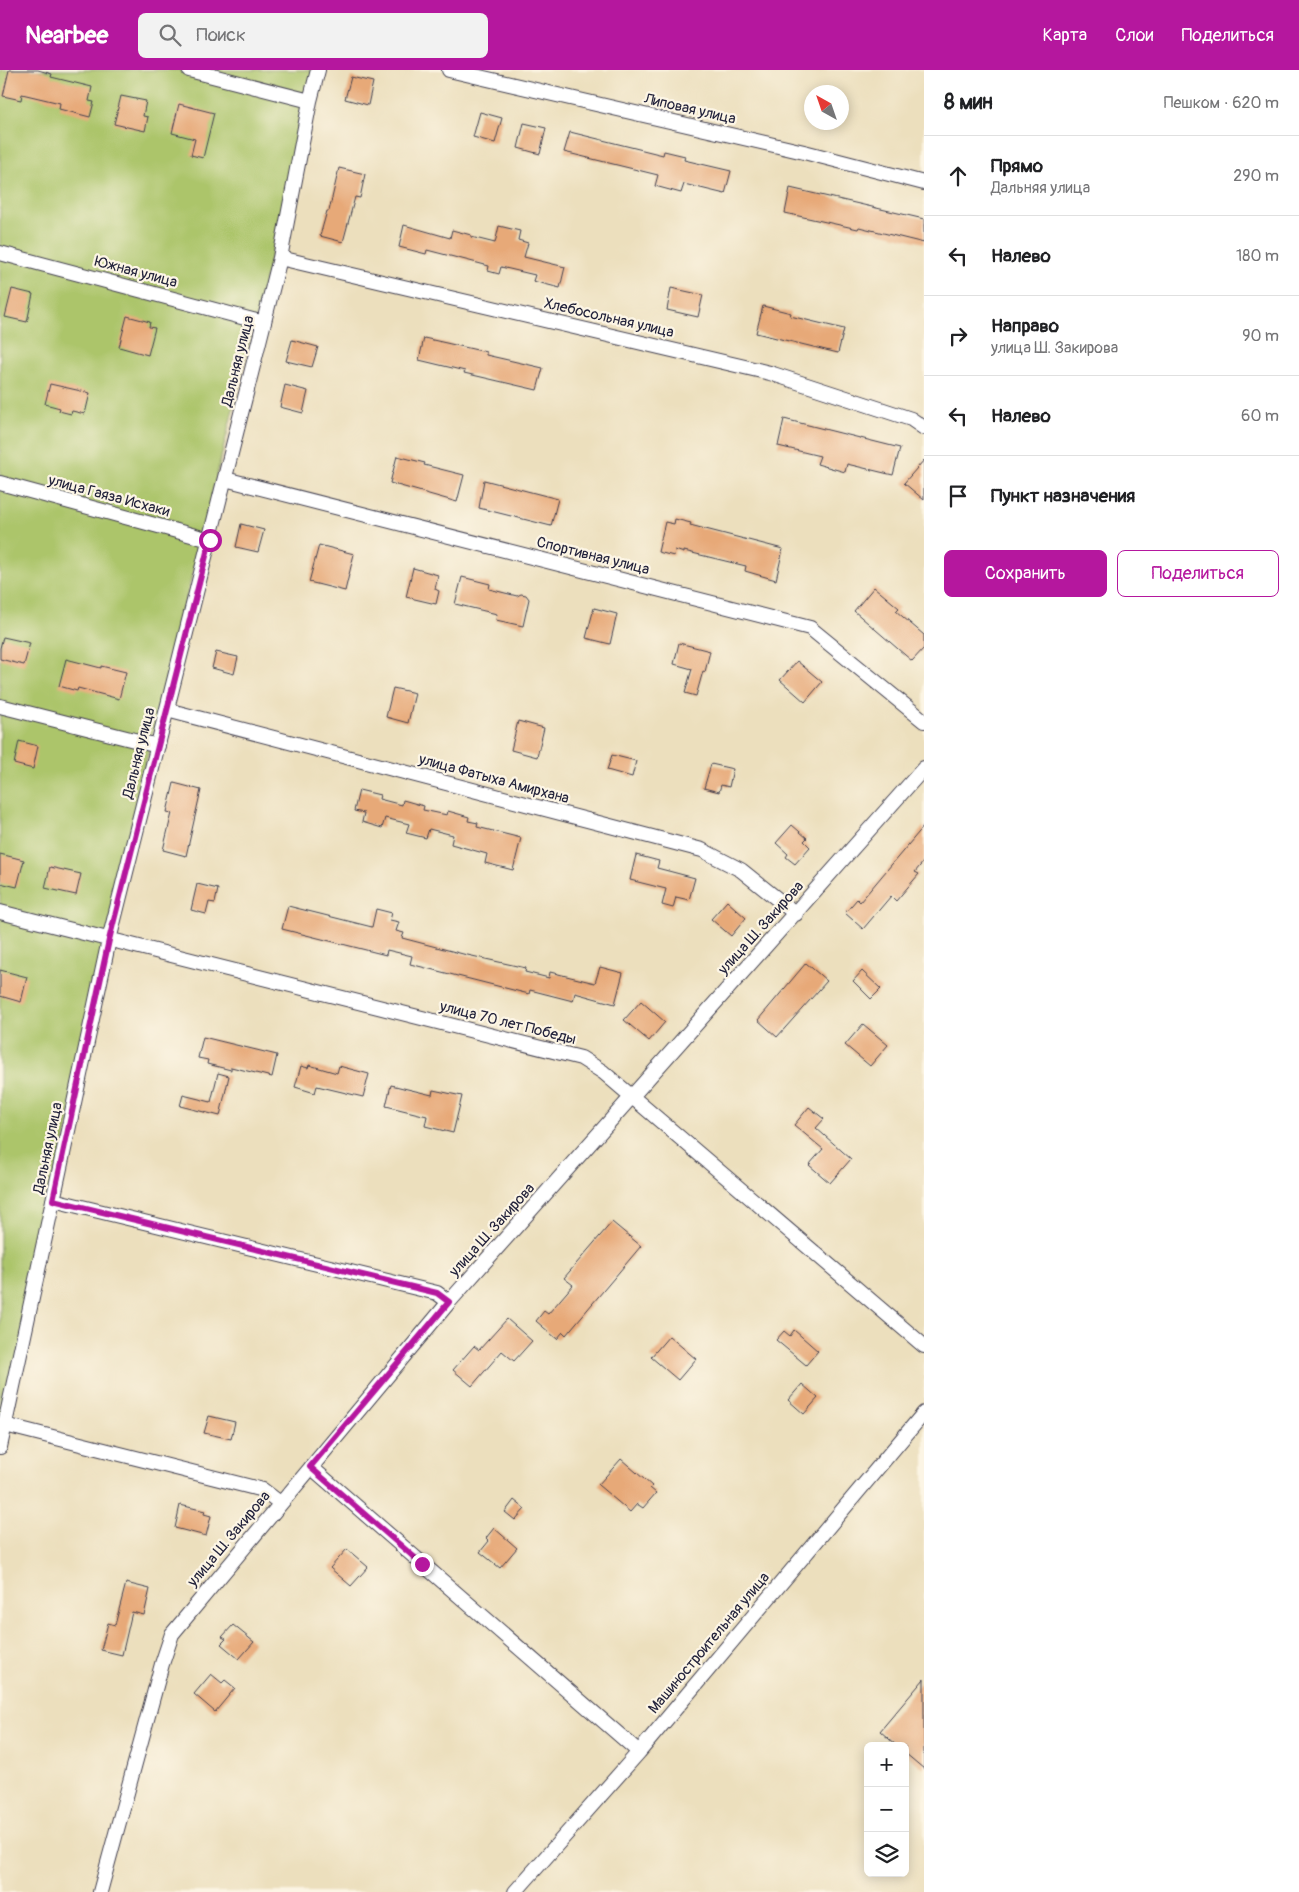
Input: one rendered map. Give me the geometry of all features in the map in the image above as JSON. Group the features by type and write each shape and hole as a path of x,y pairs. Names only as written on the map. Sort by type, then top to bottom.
{"street":[{"path":"189,70 310,101"},
{"name":"Дальняя улица","path":"0,1446 109,940 280,258 310,101 318,70"},
{"name":"Липовая улица","path":"449,70 804,152 924,183"},
{"name":"Южная улица","path":"0,253 264,323"},
{"name":"Хлебосольная улица","path":"280,258 770,372 911,419 924,428"},
{"name":"Спортивная улица","path":"225,479 810,628 924,721"},
{"name":"улица Гаяза Исхаки","path":"0,484 210,540"},
{"path":"0,706 158,746"},
{"name":"улица Фатыха Амирхана","path":"167,710 702,850 741,870 796,914"},
{"name":"улица Ш. Закирова","path":"100,1892 162,1664 172,1634 449,1302 924,768"},
{"name":"улица 70 лет Победы","path":"0,912 581,1058 603,1072 924,1346"},
{"path":"53,1200 437,1293 449,1302"},
{"name":"Машиностроительная улица","path":"515,1892 638,1752 924,1413"},
{"path":"5,1425 263,1490 280,1503"},
{"path":"310,1467 638,1752"}],"green space":[{"path":"0,70 317,70 142,777 0,1445"}],"building":[{"path":"9,70 38,70 52,74 51,77 92,87 89,101 94,102 90,117 59,109 60,103 22,94 21,100 3,96"},
{"path":"351,77 373,82 368,105 345,99"},
{"path":"121,96 146,101 143,116 148,117 145,131 114,124"},
{"path":"179,104 214,113 203,158 191,155 195,139 172,133"},
{"path":"480,112 502,118 495,143 473,137"},
{"path":"524,123 546,128 540,154 518,148"},
{"path":"570,132 663,155 664,151 685,156 684,160 731,171 725,194 684,184 681,193 655,186 658,175 564,152"},
{"path":"339,168 365,174 360,198 355,197 343,242 320,236 327,211 329,211"},
{"path":"790,188 924,219 924,243 859,227 858,229 785,213"},
{"path":"404,225 450,238 452,230 495,243 499,226 520,231 518,240 528,243 524,257 565,267 560,288 533,281 535,275 501,267 499,274 488,271 489,266 427,250 426,254 399,247"},
{"path":"671,288 703,295 698,317 667,310"},
{"path":"12,289 33,294 27,322 5,317"},
{"path":"763,306 791,313 790,316 844,329 838,353 756,333"},
{"path":"127,316 150,322 149,327 155,328 148,355 119,347"},
{"path":"424,338 486,352 486,355 543,368 537,390 464,373 465,371 419,360"},
{"path":"292,340 318,347 312,367 286,361"},
{"path":"50,384 90,393 85,414 72,411 71,414 59,411 60,408 45,404"},
{"path":"285,385 308,391 303,413 280,407"},
{"path":"784,419 900,448 893,475 847,464 845,472 817,464 820,456 778,446"},
{"path":"397,456 464,475 457,502 390,483"},
{"path":"924,460 924,500 904,483"},
{"path":"484,480 558,499 551,526 479,508"},
{"path":"675,519 691,523 690,525 783,549 776,580 745,571 746,566 684,551 684,553 675,550 674,556 658,552 665,522 674,524"},
{"path":"241,524 264,530 258,552 236,547"},
{"path":"319,545 354,554 345,591 309,582"},
{"path":"413,568 438,575 435,589 439,591 436,604 406,597"},
{"path":"462,577 490,584 489,589 517,596 521,594 526,595 529,599 523,626 496,620 497,614 455,604"},
{"path":"874,587 899,608 896,611 924,635 924,648 912,661 854,611"},
{"path":"594,608 617,614 610,644 586,638"},
{"path":"3,637 30,643 24,665 0,659"},
{"path":"679,643 710,651 696,696 685,693 692,669 674,664"},
{"path":"216,652 238,657 234,674 212,668"},
{"path":"66,659 126,672 119,699 78,688 77,691 59,686"},
{"path":"797,661 822,682 805,702 780,680"},
{"path":"393,688 415,693 408,723 386,717"},
{"path":"518,721 544,728 537,757 511,750"},
{"path":"19,741 38,746 33,769 14,764"},
{"path":"612,755 636,761 632,777 607,770"},
{"path":"711,764 733,769 729,787 721,785 719,792 704,788"},
{"path":"174,783 201,790 186,856 163,850 172,813 167,812"},
{"path":"359,790 380,795 379,799 402,805 403,800 424,806 423,810 447,815 448,811 469,817 468,821 478,823 477,827 521,838 513,870 485,863 487,854 451,844 453,835 429,829 426,838 406,833 409,824 385,818 382,828 362,822 364,813 354,811"},
{"path":"792,825 807,838 804,841 810,847 795,864 786,857 788,854 776,843"},
{"path":"924,826 924,861 915,872 919,874 896,901 891,896 863,929 845,913 857,899 860,902"},
{"path":"0,854 24,860 17,887 0,883"},
{"path":"636,855 659,861 657,868 695,878 689,900 676,897 673,908 662,905 666,889 630,880"},
{"path":"50,867 81,874 76,895 45,888"},
{"path":"197,884 218,889 215,903 209,902 206,914 191,910"},
{"path":"727,901 746,918 731,936 711,919"},
{"path":"288,906 372,927 376,909 392,913 390,920 399,922 396,931 404,933 402,938 526,968 525,972 549,978 550,972 595,983 600,967 623,973 615,1004 575,993 573,1001 530,990 529,994 410,964 412,956 387,950 386,955 282,929"},
{"path":"806,963 827,981 777,1037 758,1020"},
{"path":"0,970 27,977 21,1002 0,996"},
{"path":"862,971 881,989 871,999 853,981"},
{"path":"641,1001 665,1022 649,1041 624,1020"},
{"path":"863,1024 888,1045 870,1066 845,1045"},
{"path":"203,1037 277,1055 272,1077 231,1067 231,1070 207,1064 208,1060 198,1058"},
{"path":"309,1065 337,1073 339,1066 369,1074 363,1097 317,1086 315,1093 295,1087 301,1066 308,1068"},
{"path":"218,1073 229,1076 220,1116 180,1106 183,1095 211,1102"},
{"path":"391,1085 432,1095 433,1090 462,1096 453,1133 425,1126 427,1116 386,1106"},
{"path":"809,1107 824,1119 816,1128 851,1159 830,1183 809,1165 823,1149 794,1125"},
{"path":"612,1222 641,1246 566,1335 563,1332 557,1339 536,1321 544,1311 548,1314 573,1285 564,1278"},
{"path":"507,1319 532,1341 514,1361 502,1351 472,1386 453,1370 474,1346 479,1350"},
{"path":"794,1330 818,1351 806,1365 776,1340 784,1331 790,1336"},
{"path":"669,1336 696,1359 678,1380 651,1357"},
{"path":"802,1384 818,1398 804,1414 788,1400"},
{"path":"209,1416 235,1422 231,1439 204,1433"},
{"path":"621,1459 652,1486 650,1488 656,1493 643,1508 637,1504 630,1512 598,1485"},
{"path":"514,1500 525,1509 515,1520 505,1512"},
{"path":"180,1505 205,1511 204,1514 211,1516 206,1536 175,1528"},
{"path":"494,1528 517,1548 500,1568 480,1552 489,1541 486,1538"},
{"path":"347,1549 368,1567 351,1586 330,1568"},
{"path":"126,1583 150,1589 144,1615 132,1612 122,1655 101,1650 108,1623 115,1625"},
{"path":"233,1625 254,1642 239,1659 221,1644 226,1639 222,1637"},
{"path":"211,1674 222,1683 225,1680 235,1688 215,1712 194,1694"},
{"path":"924,1679 924,1769 909,1756 909,1742 892,1742 880,1731"}],"route":[{"path":"210,540 109,940 53,1200 437,1293 449,1302 310,1467 422,1564"}]}
